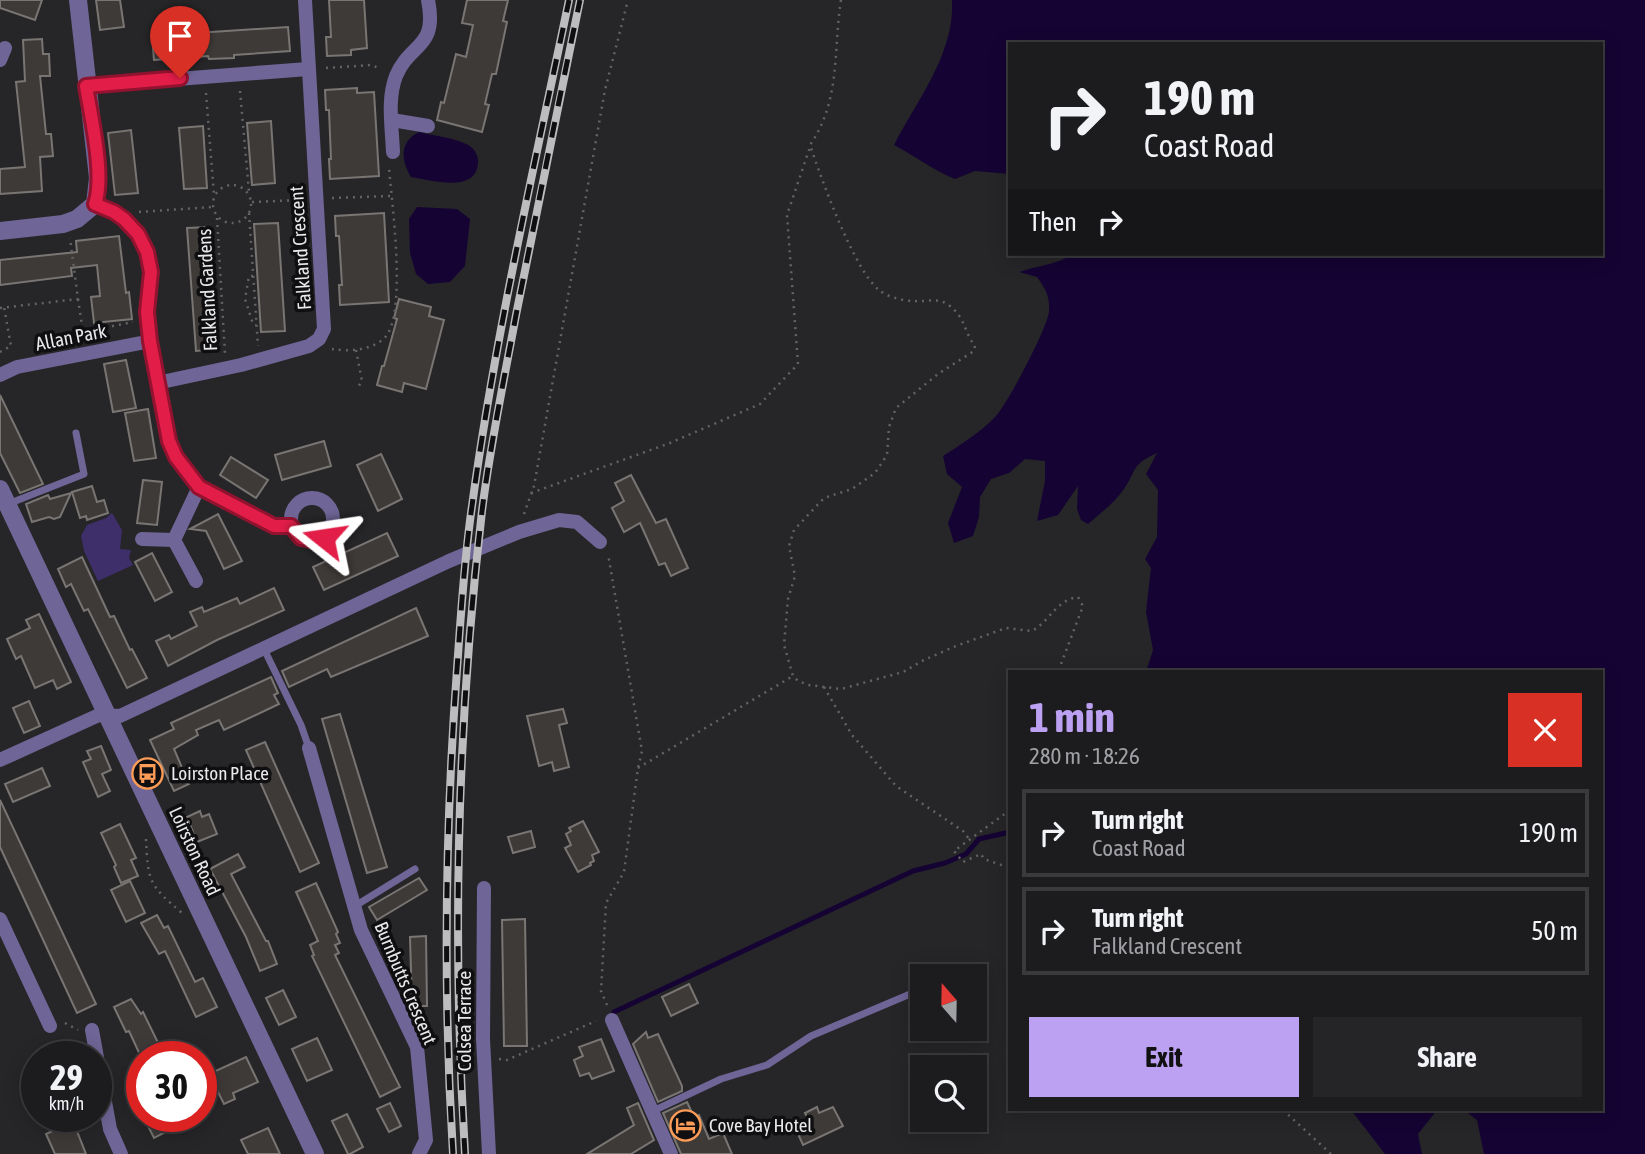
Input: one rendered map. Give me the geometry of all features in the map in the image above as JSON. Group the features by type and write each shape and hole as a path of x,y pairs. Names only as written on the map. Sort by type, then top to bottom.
{"street":[{"path":"0,231 77,219 95,204 98,196 78,0"},
{"name":"Falkland Crescent","path":"305,0 324,317 324,329 319,339"},
{"path":"393,152 390,99 396,76 426,37 432,16 428,0"},
{"path":"86,86 308,69"},
{"path":"392,120 428,126"},
{"path":"95,204 124,219 138,234 147,252 151,272 148,319 150,341 169,441 176,457 199,487 274,526 291,526"},
{"path":"157,383 241,365 309,346 319,339"},
{"name":"Allan Park","path":"0,375 17,367 150,341"},
{"path":"174,540 199,487"},
{"name":"Loirston Road","path":"4,497 316,1154"},
{"path":"0,760 99,715 120,716 449,561 517,533 558,520 577,522 600,542"},
{"path":"142,539 174,540"},
{"path":"174,540 196,581"},
{"name":"Burnbutts Crescent","path":"309,748 361,930 417,1047 426,1140 419,1154"},
{"name":"Colsea Terrace","path":"484,888 483,1058 489,1154"},
{"path":"0,919 50,1026"},
{"path":"612,1020 652,1112 666,1152"},
{"path":"92,1030 110,1129 121,1154"}],"lane":[{"path":"4,497 84,474 76,433"},
{"path":"263,649 309,748"},
{"path":"355,906 415,869"},
{"path":"652,1112 721,1079 768,1065 811,1036 910,994"}],"path":[{"path":"517,533 531,493 605,90 628,0"},
{"path":"531,493 670,443 760,404 798,364 787,215 810,145 819,132 835,78 841,0"},
{"path":"308,69 371,65 396,76"},
{"path":"239,74 251,202 258,352"},
{"path":"205,76 214,195 212,206 217,218 225,223 235,224 250,213"},
{"path":"810,145 865,274 879,291 890,296 914,302 938,300 948,304 967,327 968,337 975,346 974,351 938,374 896,408 889,427 887,455 875,473 852,489 824,498 794,530 789,546 795,576 788,599 784,645 793,676 798,681 841,689 881,680 956,646 1006,628 1032,631 1062,602 1077,597 1083,606 1081,618 1059,670"},
{"path":"319,339 330,349 342,351 371,346 386,336 397,298 389,159 393,152"},
{"path":"214,195 219,189 229,186 239,186 249,192"},
{"path":"124,219 138,212 212,206"},
{"name":"Falkland Gardens","path":"217,218 225,360"},
{"path":"68,222 83,332 148,319"},
{"path":"253,276 249,276 245,299 253,324 256,325"},
{"path":"0,352 11,346 2,307 78,299"},
{"path":"356,349 362,381 358,387"},
{"path":"483,1058 507,1060 593,1021 612,1020 601,990 606,903 624,872 642,751 607,551 600,542"},
{"path":"638,768 793,676"},
{"path":"823,686 852,735 896,786 963,831 969,839"},
{"path":"1008,811 954,851 964,862 981,854 984,859 1008,867"},
{"path":"145,834 147,872 152,884 182,914"},
{"path":"50,1026 62,1020 77,1030 92,1030"},
{"path":"1284,1111 1331,1154"}],"shaded area":[{"path":"952,0 1645,0 1645,1154 1484,1154 1477,1120 1465,1111 1603,1111 1603,670 1147,670 1153,650 1146,612 1151,568 1145,559 1157,537 1158,490 1146,474 1157,453 1139,464 1120,494 1088,524 1081,520 1077,509 1078,486 1058,515 1037,521 1045,481 1045,461 1025,459 1009,473 991,479 980,497 979,517 973,536 954,543 948,523 962,487 947,474 943,456 977,433 1001,410 1042,333 1049,311 1046,292 1037,277 1019,272 1070,256 1603,256 1603,42 1008,42 1008,174 975,171 955,179 894,145 933,76 941,58 951,20"},
{"path":"419,132 455,140 474,150 478,160 476,171 471,178 452,183 411,177 405,164 405,146"},
{"path":"417,207 457,209 470,219 465,266 450,282 428,284 416,274 410,253 409,219"},
{"path":"112,513 122,530 120,549 131,550 129,558 133,565 98,581 84,551 81,536 87,525"},
{"path":"1352,1111 1436,1111 1418,1134 1422,1154 1385,1154"}],"building":[{"path":"0,0 42,0 35,20 0,8"},
{"path":"96,0 120,0 124,27 100,30"},
{"path":"329,0 364,0 367,48 351,50 351,55 327,56 326,37 331,37"},
{"path":"467,0 508,0 503,21 507,22 496,74 492,74 485,104 489,105 482,132 437,120 456,54 466,57 473,25 462,23"},
{"path":"288,27 290,51 234,55 234,58 209,59 208,56 154,60 152,36"},
{"path":"42,39 43,54 49,54 50,76 40,76 46,134 51,134 53,156 40,157 42,191 0,194 0,169 25,167 16,82 25,81 23,40"},
{"path":"357,88 357,93 374,92 379,176 330,179 329,110 326,110 325,90"},
{"path":"271,121 275,183 252,185 247,123"},
{"path":"203,126 207,188 184,189 179,128"},
{"path":"131,130 138,193 115,195 108,133"},
{"path":"384,213 389,302 340,305 339,285 342,285 335,216"},
{"path":"278,223 285,331 261,332 254,224"},
{"path":"209,227 217,349 196,351 187,228"},
{"path":"119,236 132,319 94,323 91,297 100,296 97,265 71,268 72,276 0,285 0,260 77,252 76,241"},
{"path":"399,299 431,307 429,316 444,320 426,389 404,383 402,392 377,385 397,319 394,318"},
{"path":"126,360 136,408 113,412 104,364"},
{"path":"0,395 43,484 20,493 0,453"},
{"path":"148,409 156,458 134,461 125,413"},
{"path":"324,441 331,466 282,480 275,455"},
{"path":"381,454 402,499 378,511 357,465"},
{"path":"231,457 268,480 256,498 220,475"},
{"path":"631,475 656,523 666,519 688,568 671,576 665,563 659,565 640,523 624,532 612,508 624,501 615,483"},
{"path":"143,480 162,482 157,525 137,523"},
{"path":"92,486 97,502 104,500 108,513 87,520 86,516 80,518 72,492"},
{"path":"71,493 60,517 32,522 26,504 48,495 50,499"},
{"path":"218,514 242,561 224,569 206,531 190,529"},
{"path":"387,533 398,556 324,590 313,567"},
{"path":"152,553 172,592 155,601 135,562"},
{"path":"82,557 110,617 114,616 147,678 127,688 88,609 84,611 71,584 66,587 58,569"},
{"path":"274,588 284,610 217,640 168,666 156,641 169,635 171,639 197,626 190,612 202,607 204,612 237,598 240,604"},
{"path":"416,608 428,636 331,677 327,669 289,687 282,671"},
{"path":"39,614 71,682 57,689 53,680 35,688 21,656 16,659 7,639 30,628 26,620"},
{"path":"271,677 278,693 274,695 279,704 224,730 219,720 196,730 198,735 174,749 189,784 174,791 150,740 174,729 171,723"},
{"path":"29,701 40,726 24,733 13,708"},
{"path":"563,709 567,723 559,725 569,767 554,771 552,762 539,766 527,716"},
{"path":"340,714 387,867 367,873 322,719"},
{"path":"265,742 319,863 300,872 246,750"},
{"path":"101,746 111,770 102,774 110,791 98,797 83,762 91,759 87,751"},
{"path":"42,768 50,786 13,802 5,784"},
{"path":"0,800 96,1004 77,1013 0,847"},
{"path":"200,811 202,817 209,814 217,834 197,842 187,817"},
{"path":"583,821 599,852 592,855 594,861 591,865 578,872 565,848 571,845 566,834 571,831 569,828"},
{"path":"120,824 136,858 131,860 138,876 121,883 101,833"},
{"path":"531,831 535,847 513,853 508,837"},
{"path":"238,854 245,867 231,874 268,941 277,964 260,971 246,937 210,869"},
{"path":"419,878 427,890 377,920 369,907"},
{"path":"130,881 145,913 126,922 111,890"},
{"path":"316,883 338,932 336,934 340,943 335,945 339,953 335,955 400,1087 380,1097 312,956 314,955 310,945 318,941 296,892"},
{"path":"157,915 164,928 168,926 195,982 203,978 217,1007 196,1017 165,951 159,954 141,923"},
{"path":"525,919 527,1046 504,1046 502,920"},
{"path":"426,936 427,1006 412,1006 410,937"},
{"path":"689,984 698,1003 671,1016 662,997"},
{"path":"283,990 296,1017 279,1025 266,998"},
{"path":"131,999 141,1014 143,1012 157,1041 134,1041 114,1007"},
{"path":"646,1032 648,1038 658,1034 682,1086 682,1091 658,1102 633,1044"},
{"path":"317,1038 332,1070 307,1081 292,1049"},
{"path":"601,1039 614,1071 592,1079 589,1073 580,1076 574,1060 583,1056 579,1047"},
{"path":"246,1057 258,1082 233,1093 235,1099 224,1104 217,1090 217,1070"},
{"name":"Cove Bay Hotel","path":"687,1102 694,1117 699,1115 709,1139 723,1133 732,1154 681,1154 663,1113"},
{"path":"390,1103 401,1126 389,1132 377,1109"},
{"path":"638,1103 654,1140 631,1154 587,1154 634,1125 627,1108"},
{"path":"817,1107 819,1113 833,1107 843,1126 803,1145 794,1125 808,1119 805,1113"},
{"path":"347,1114 363,1147 350,1154 332,1121"},
{"path":"268,1128 280,1154 248,1154 241,1140"},
{"path":"77,1132 86,1154 55,1154 46,1134"},
{"path":"151,1132 166,1132 154,1138"}],"waterway":[{"path":"614,1012 913,871 945,863 966,854 979,839 1008,832"}],"railway":[{"path":"453,1154 448,1033 448,851 453,730 469,526 504,315 569,0"},
{"path":"465,1154 459,993 459,832 474,591 485,487 498,413 580,0"}],"place":[{"name":"Loirston Place","path":"148,773"},
{"name":"Cove Bay Hotel","path":"686,1125"}],"route":[{"path":"180,78 86,86 98,178 95,204 124,219 138,234 147,252 151,272 147,312 150,341 169,441 176,457 199,487 274,526 291,526 295,533 308,541 324,538"}]}
